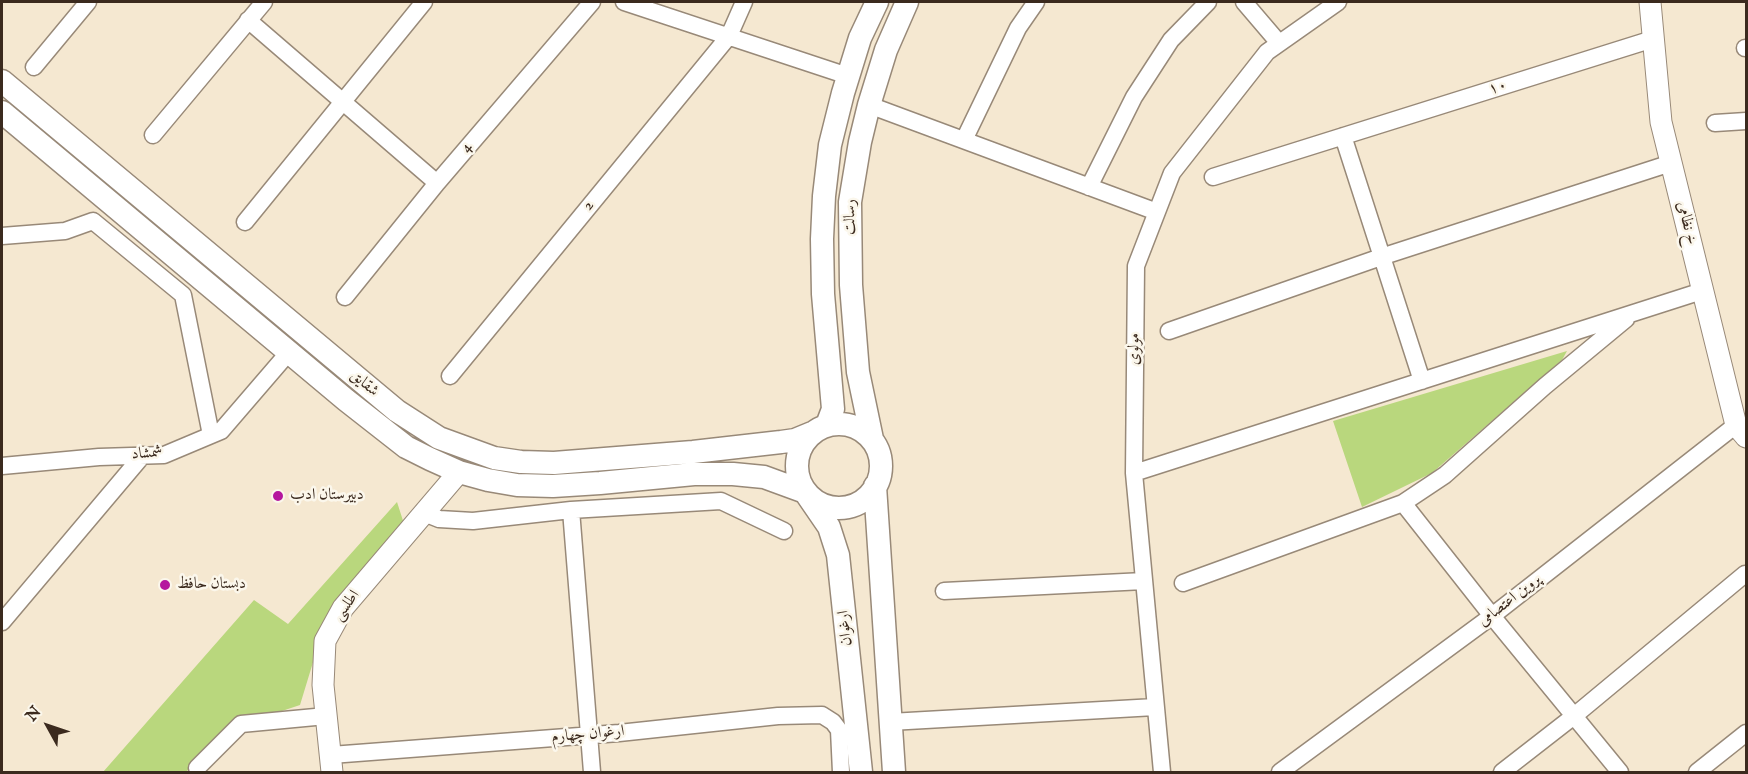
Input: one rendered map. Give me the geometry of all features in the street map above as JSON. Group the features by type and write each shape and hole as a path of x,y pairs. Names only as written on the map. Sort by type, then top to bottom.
{"main road":[{"name":"رسالت","path":"820,429 833,408 823,294 822,239 830,145 860,38 877,2"},
{"name":"رسالت","path":"872,439 858,372 851,285 850,202 869,105 886,50 907,2"},
{"name":"شقایق","path":"2,81 304,334 419,426 439,438 494,458 521,462 554,462 693,452 795,440 820,429"},
{"name":"شقایق","path":"2,112 406,447 459,472 517,485 553,486 694,474 733,474 764,477 805,492"},
{"path":"289,352 304,334"},
{"path":"843,423 859,429 872,439 880,455 880,470 875,486 865,499 850,506 834,508 818,503 805,492 798,477 796,462 801,446 820,429 843,423"},
{"path":"875,486 894,772"},
{"name":"ارغوان","path":"805,492 829,527 838,555 861,772"}],"street":[{"path":"34,67 88,2"},
{"path":"153,135 264,2"},
{"path":"245,222 424,2"},
{"name":"4","path":"345,297 437,183 592,2"},
{"path":"624,2 848,76"},
{"name":"2","path":"450,376 729,36 744,2"},
{"path":"964,140 1018,28 1036,2"},
{"path":"1089,187 1134,97 1171,40 1208,2"},
{"path":"1244,2 1279,43"},
{"name":"مولوی","path":"1162,772 1134,473 1136,266 1172,173 1267,52 1338,2"},
{"name":"خ نظامی","path":"1650,2 1661,122 1702,291 1741,431"},
{"path":"248,20 437,183"},
{"name":"۱۰","path":"1213,177 1653,39"},
{"path":"869,105 1157,212"},
{"path":"1715,123 1746,121"},
{"path":"1343,136 1422,381"},
{"path":"1169,331 1381,257 1671,164"},
{"path":"2,236 65,231 93,221 183,295 211,435"},
{"path":"1134,473 1702,291"},
{"path":"1183,583 1403,503 1445,475 1545,386 1634,313"},
{"name":"شمشاد","path":"2,466 99,457 164,455 221,431 289,352"},
{"name":"پروین اعتصامی","path":"1280,772 1741,431"},
{"path":"2,622 143,456"},
{"name":"اطلسی","path":"331,764 323,685 325,641 343,608 459,472"},
{"path":"424,513 438,519 473,521 571,510 721,501 784,531"},
{"path":"1403,503 1620,772"},
{"path":"571,510 592,772"},
{"path":"1502,772 1574,716 1745,574"},
{"path":"944,591 1144,581"},
{"path":"890,722 1155,707"},
{"name":"ارغوان چهارم","path":"331,764 778,716 822,715 833,722 839,730 841,772"},
{"path":"197,768 241,724 326,716"},
{"path":"1697,772 1746,733"}],"green space":[{"path":"1567,351 1562,360 1432,473 1362,507 1333,421"},
{"path":"397,502 406,530 321,636 300,705 228,729 186,772 103,772 254,600 288,624"}],"place":[{"name":"دبیرستان ادب","path":"278,496"},
{"name":"دبستان حافظ","path":"165,585"}]}
